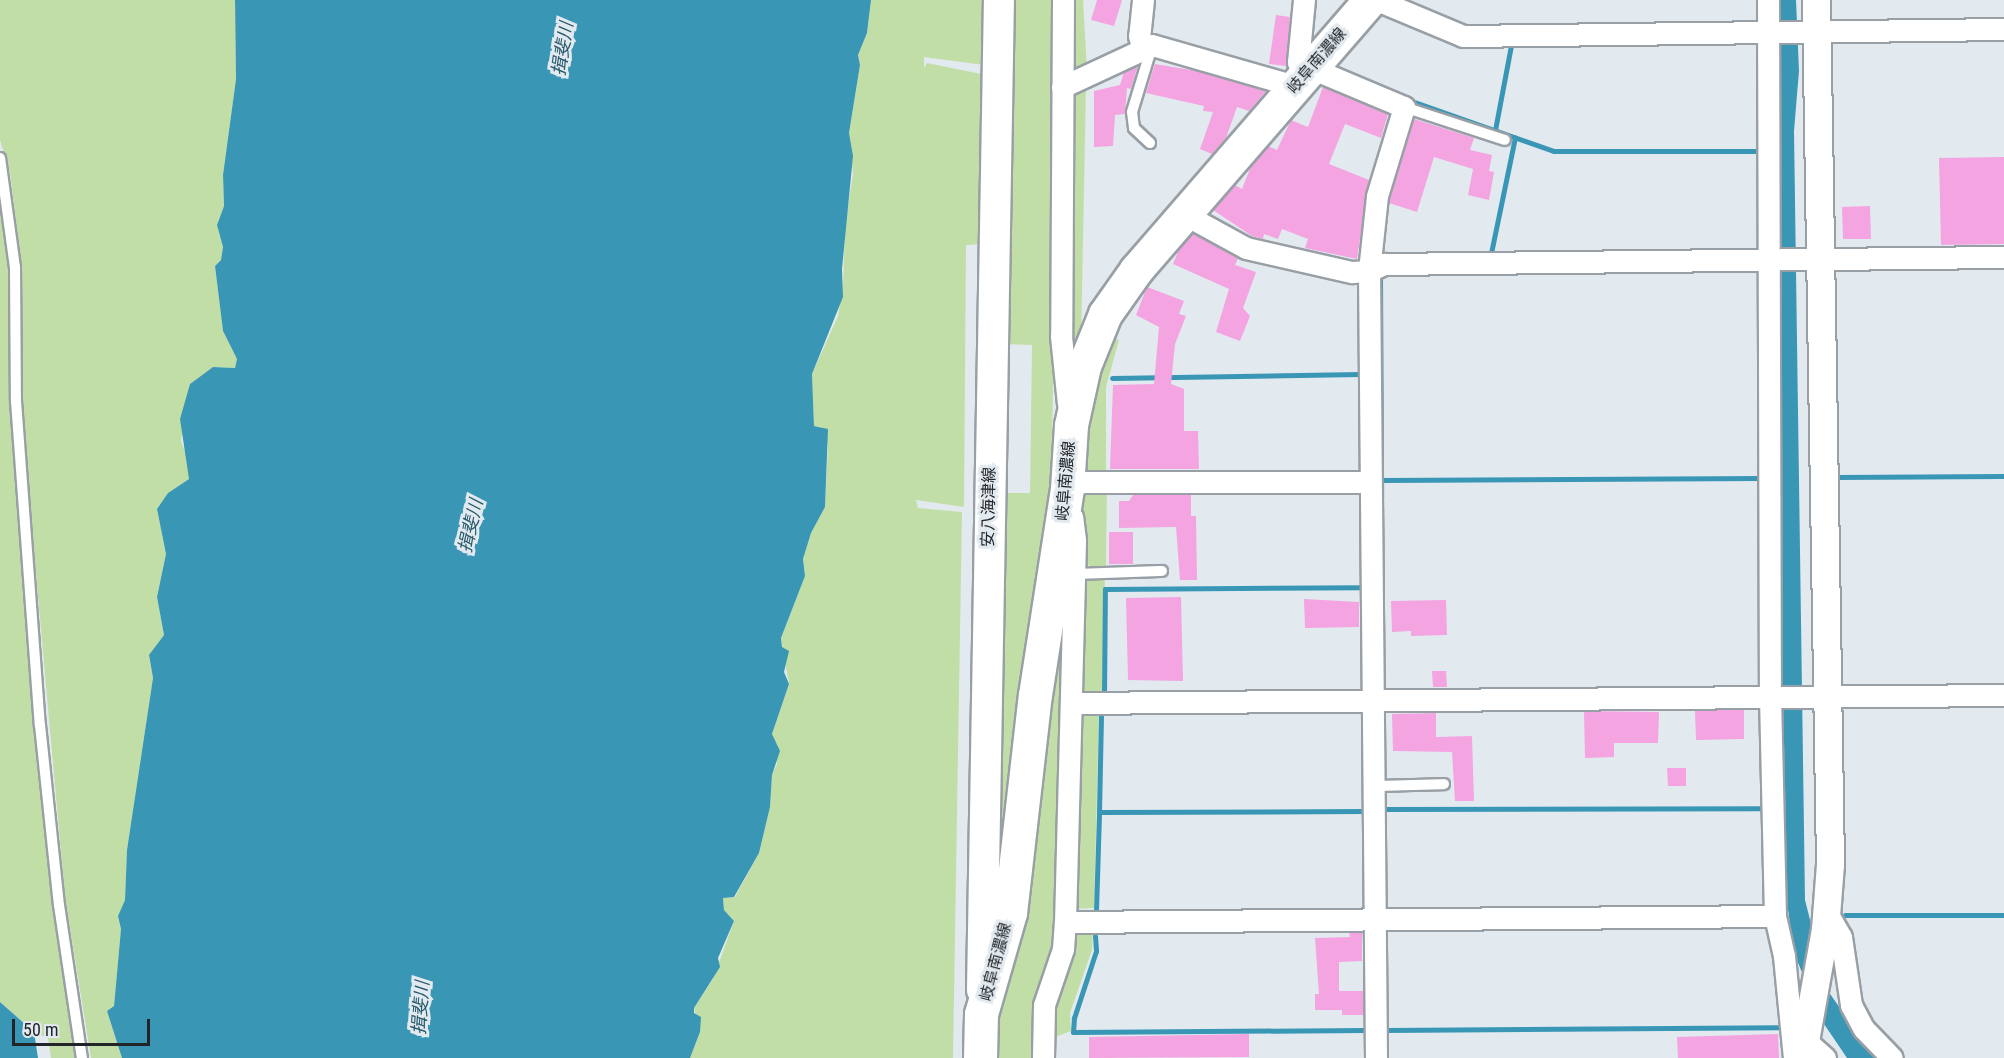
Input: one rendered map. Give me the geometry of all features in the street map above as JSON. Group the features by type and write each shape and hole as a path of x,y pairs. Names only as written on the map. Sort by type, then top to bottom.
{"main road":[{"name":"安八海津線","path":"981,1014 999,0"},
{"name":"岐阜南濃線","path":"980,1058 981,1014 1010,913 1035,695 1067,486 1071,425 1084,366 1106,315 1136,270 1370,0"}],"street":[{"path":"1063,0 1061,336 1071,425"},
{"path":"1143,0 1138,36 1147,47"},
{"path":"1303,77 1298,62 1304,0"},
{"path":"1377,0 1463,36 2004,29"},
{"path":"1768,0 1773,31 1771,258 1775,916 1803,1044 1825,1058"},
{"path":"1803,1044 1825,920 1830,816 1819,696 1810,30 1816,0"},
{"path":"1062,87 1147,47 1303,77 1404,108 1377,196 1369,271 1376,1058"},
{"path":"1184,214 1245,248 1352,272 1369,271 1384,264 2004,257"},
{"path":"1043,1058 1044,1005 1063,949 1065,922 1075,540 1067,486 1370,482"},
{"path":"1072,703 2004,695"},
{"path":"1065,922 1775,916"},
{"path":"1825,920 1841,937 1851,1005 1864,1029 1892,1058"}],"lane":[{"path":"1147,47 1132,112 1134,128 1150,143"},
{"path":"1404,108 1505,140"},
{"path":"0,158 15,267 16,401 40,725 59,905 82,1058"},
{"path":"1074,574 1162,572"},
{"path":"1374,786 1444,784"}],"green space":[{"path":"0,0 235,0 236,79 223,175 224,206 217,225 223,247 221,260 215,266 223,331 237,359 235,368 213,367 190,384 181,441 189,461 189,479 168,493 157,509 166,554 157,597 164,635 149,656 153,678 127,850 125,900 118,916 121,929 114,1006 107,1011 122,1058 91,1058 65,897 20,396 21,263 10,173 0,140"},
{"path":"871,0 985,0 984,65 924,57 924,68 927,63 986,75 984,244 966,245 964,507 916,500 918,508 962,512 953,1058 690,1058 700,1032 694,1008 713,979 734,921 724,910 723,898 735,897 759,853 770,807 772,775 777,764 772,734 789,684 781,638 805,576 803,559 811,533 825,507 828,445 821,427 814,426 812,374 838,316 843,285 845,228 853,174 849,133 860,65 858,55 867,33"},
{"path":"1009,0 1056,0 1054,338 1050,542 992,934 1001,493 1030,493 1032,345 1002,344"},
{"path":"1070,0 1083,0 1087,71 1070,70"},
{"path":"1086,87 1081,342 1071,343 1069,99"},
{"path":"0,180 9,264 9,397 52,899 76,1058 51,1058 48,1038 34,1032 0,1002"},
{"path":"1113,338 1119,340 1106,387 1106,478 1081,472 1082,427 1106,342"},
{"path":"1091,488 1107,488 1106,566 1091,567 1080,557 1082,496"},
{"path":"1066,560 1057,947 1035,1058 990,1058 991,1025 1002,1000 1020,938 1023,865"},
{"path":"1087,576 1105,577 1102,697 1086,697 1078,688 1079,585"},
{"path":"1086,708 1099,708 1094,908 1071,909 1075,716"},
{"path":"1093,927 1092,950 1070,1013 1071,1031 1047,1040 1076,928"}],"water":[{"name":"揖斐川","path":"235,0 871,0 867,33 858,55 860,65 849,133 853,156 842,269 843,297 812,374 814,426 828,429 825,507 811,533 803,559 805,576 781,638 782,647 789,651 784,672 789,684 772,734 780,751 772,775 770,807 759,853 734,897 723,898 724,910 734,921 718,958 720,967 694,1008 694,1013 701,1017 700,1032 690,1058 122,1058 107,1011 114,1006 121,929 118,916 125,900 127,850 153,678 149,655 164,635 157,597 166,554 157,509 168,493 189,479 180,419 190,384 213,367 235,368 237,359 223,331 215,266 221,260 223,247 217,225 224,206 223,175 236,79"},
{"path":"1779,0 1796,0 1799,71 1794,131 1805,900 1828,991 1875,1058 1847,1058 1822,1021 1794,953 1784,880 1776,90 1781,72"},
{"path":"0,1002 34,1032 38,1058 0,1058"}],"building":[{"path":"1097,0 1122,0 1114,26 1091,20"},
{"path":"1276,15 1290,17 1286,66 1269,64"},
{"path":"1155,64 1197,71 1266,91 1249,111 1237,107 1226,138 1212,154 1200,149 1213,112 1203,111 1204,106 1146,93"},
{"path":"1138,65 1131,89 1127,88 1125,114 1115,115 1113,146 1094,147 1094,91 1120,85 1124,72"},
{"path":"1323,87 1388,114 1381,138 1345,124 1329,164 1369,180 1357,259 1305,248 1308,239 1282,229 1278,239 1264,234 1263,239 1252,236 1213,210 1235,185 1242,189 1251,166 1268,146 1277,150 1291,120 1308,127"},
{"path":"1414,119 1474,138 1470,150 1492,155 1489,171 1494,172 1489,200 1468,195 1473,169 1434,157 1417,212 1389,203"},
{"path":"2004,157 2004,244 1941,245 1939,158"},
{"path":"1870,206 1871,239 1843,239 1842,207"},
{"path":"1193,233 1238,258 1235,265 1256,272 1243,308 1250,316 1240,341 1216,332 1229,289 1173,264 1179,249"},
{"path":"1147,287 1184,301 1179,314 1186,316 1175,344 1171,384 1184,389 1184,431 1198,431 1199,469 1110,469 1113,385 1154,384 1159,327 1136,315"},
{"path":"1133,495 1191,495 1191,516 1196,516 1197,580 1180,580 1176,527 1119,528 1119,501 1129,501"},
{"path":"1109,532 1133,532 1133,564 1109,564"},
{"path":"1181,597 1183,681 1128,680 1126,598"},
{"path":"1304,599 1359,602 1359,627 1305,628"},
{"path":"1446,600 1447,635 1411,636 1411,631 1392,632 1391,601"},
{"path":"1432,671 1446,671 1447,687 1433,687"},
{"path":"1695,710 1744,710 1744,739 1696,740"},
{"path":"1584,711 1659,712 1658,743 1614,743 1614,757 1585,758"},
{"path":"1436,713 1436,737 1472,736 1474,801 1455,801 1452,752 1393,751 1392,714"},
{"path":"1667,768 1686,768 1686,786 1668,786"},
{"path":"1349,932 1362,932 1362,961 1339,962 1339,991 1363,991 1363,1015 1342,1015 1342,1010 1315,1010 1315,994 1319,994 1315,938 1350,937"},
{"path":"1249,1034 1249,1057 1089,1058 1089,1037"},
{"path":"1778,1034 1779,1058 1678,1058 1677,1037"}],"waterway":[{"path":"1495,130 1511,45"},
{"path":"1406,99 1554,151 1758,151"},
{"path":"1486,254 1491,253 1515,137"},
{"path":"1380,274 1381,498"},
{"path":"1112,378 1360,374"},
{"path":"1835,477 2004,476"},
{"path":"1381,480 1763,478"},
{"path":"1104,697 1105,589 1363,587"},
{"path":"1099,812 1101,715"},
{"path":"1381,809 1766,808"},
{"path":"1096,910 1099,812 1364,811"},
{"path":"1845,915 2004,915"},
{"path":"1095,936 1096,951 1074,1018 1073,1032 1366,1030"},
{"path":"1385,1030 1779,1027"}]}
